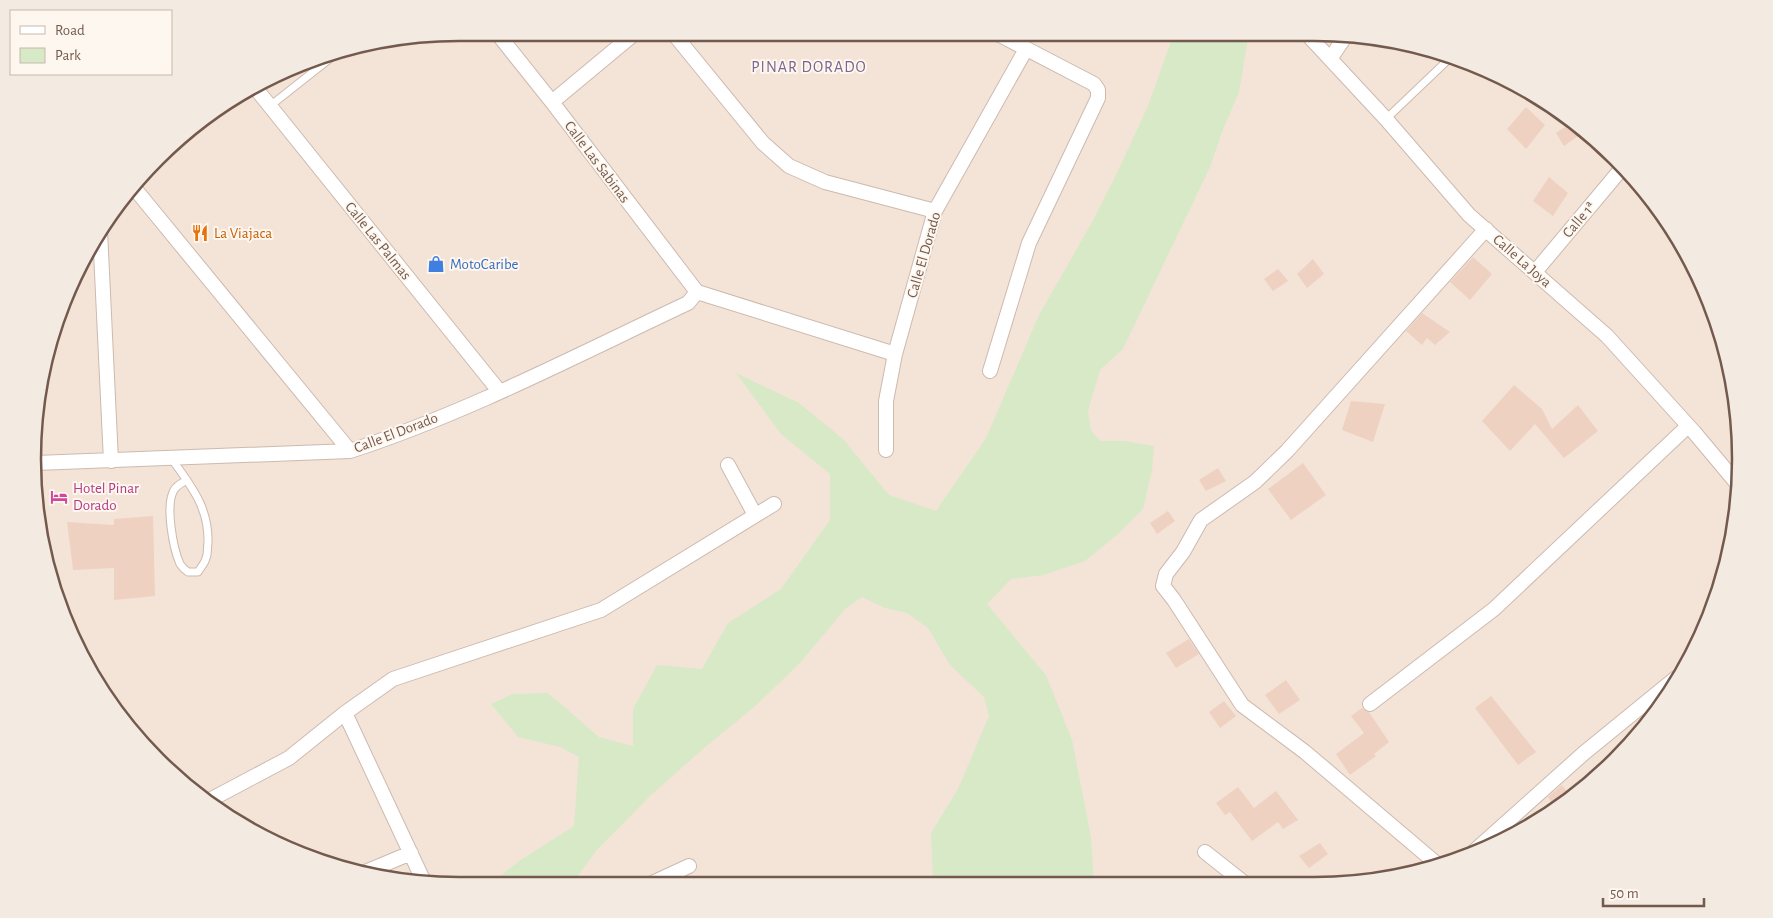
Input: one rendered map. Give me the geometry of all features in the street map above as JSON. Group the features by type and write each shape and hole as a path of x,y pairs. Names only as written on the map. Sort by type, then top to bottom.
{"street":[{"name":"Calle Las Sabinas","path":"504,41 697,292"},
{"path":"552,102 625,41"},
{"path":"679,41 763,144 789,166 825,182 935,211"},
{"path":"990,371 1029,243 1098,98 1098,90 1094,84 1010,41"},
{"name":"Calle La Joya","path":"1313,41 1386,118 1470,215 1607,336 1731,477"},
{"path":"1330,59 1342,42"},
{"name":"Calle El Dorado","path":"886,450 886,401 895,354 935,211 1026,50"},
{"name":"Calle Las Palmas","path":"259,92 499,392"},
{"name":"Calle 1ª","path":"1535,272 1618,173"},
{"path":"138,193 350,452"},
{"path":"1432,860 1305,752 1242,705 1163,586 1166,574 1183,552 1201,520 1255,482 1287,451 1486,229"},
{"path":"101,244 110,461"},
{"path":"697,292 895,354"},
{"name":"Calle El Dorado","path":"41,463 350,452 400,435 499,392 688,303 697,292"},
{"path":"1370,704 1494,609 1688,426"},
{"path":"728,465 755,515"},
{"path":"215,797 289,758 345,713 393,680 601,610 774,504"},
{"path":"1488,839 1584,753 1662,689"},
{"path":"345,713 421,875"},
{"path":"1205,852 1237,877"},
{"path":"374,868 411,853"},
{"path":"665,877 689,866"}],"lane":[{"path":"1386,118 1445,62"},
{"path":"270,106 325,63"},
{"path":"171,458 196,494 206,515 207,557 198,572 188,572 181,566 174,546 171,496 175,487 186,480"}],"shaded area":[{"path":"459,41 1314,41 1369,45 1422,55 1448,63 1499,84 1523,97 1568,128 1589,145 1628,184 1676,250 1689,274 1710,325 1718,351 1728,404 1732,459 1731,486 1724,540 1718,567 1710,593 1689,644 1661,691 1628,734 1589,773 1546,806 1499,834 1448,855 1422,863 1369,873 1314,877 459,877 404,873 351,863 325,855 274,834 250,821 205,790 164,754 145,734 112,691 84,644 63,593 55,567 45,514 41,459 42,432 49,378 63,325 84,274 97,250 145,184 184,145 227,112 274,84 325,63 351,55 404,45"}],"green space":[{"path":"1171,41 1248,41 1239,92 1210,167 1123,349 1100,370 1088,411 1091,430 1100,441 1124,441 1154,446 1152,470 1143,509 1118,534 1085,561 1043,575 1011,579 987,604 1046,675 1072,740 1091,837 1094,877 933,877 931,833 958,789 989,716 984,697 950,665 928,628 907,613 885,608 862,597 845,609 800,663 753,708 651,795 596,851 577,877 500,877 519,861 574,826 579,757 560,747 518,737 491,704 513,694 548,693 599,737 633,746 633,709 657,665 702,669 728,623 781,589 830,520 830,474 781,434 736,373 799,403 844,440 889,495 936,511 986,438 1039,315 1091,224 1148,106"}],"building":[{"path":"1526,107 1545,125 1526,149 1507,129"},
{"path":"1566,126 1578,136 1564,146 1556,133"},
{"path":"1549,177 1568,193 1553,216 1533,201"},
{"path":"1473,257 1492,274 1470,300 1450,282"},
{"path":"1313,259 1324,274 1307,288 1297,274"},
{"path":"1278,269 1288,281 1273,291 1264,279"},
{"path":"1422,313 1450,332 1435,345 1427,338 1422,345 1406,331"},
{"path":"1514,385 1542,409 1552,429 1578,405 1598,431 1564,458 1535,424 1510,451 1482,421"},
{"path":"1351,401 1385,404 1373,442 1342,430"},
{"path":"1303,463 1326,495 1291,520 1268,489"},
{"path":"1218,468 1226,481 1206,491 1199,480"},
{"path":"1168,511 1175,521 1157,534 1150,523"},
{"path":"153,516 155,596 114,600 114,568 73,570 67,522 114,525 114,519"},
{"path":"1189,639 1199,654 1176,668 1166,653"},
{"path":"1286,680 1300,700 1279,714 1265,695"},
{"path":"1491,696 1536,752 1518,765 1475,708"},
{"path":"1224,701 1236,716 1220,728 1209,712"},
{"path":"1362,708 1369,712 1389,742 1374,754 1376,756 1350,775 1336,754 1364,733 1351,716"},
{"path":"1562,785 1567,791 1551,802 1548,797"},
{"path":"1238,787 1254,808 1276,791 1298,820 1283,829 1278,822 1252,841 1230,812 1225,815 1216,803"},
{"path":"1320,843 1328,854 1309,868 1299,856"}],"place":[{"name":"La Viajaca","path":"200,233"},
{"name":"MotoCaribe","path":"436,264"},
{"name":"Hotel Pinar Dorado","path":"59,497"}],"district":[{"name":"PINAR DORADO","path":"809,67"}]}
